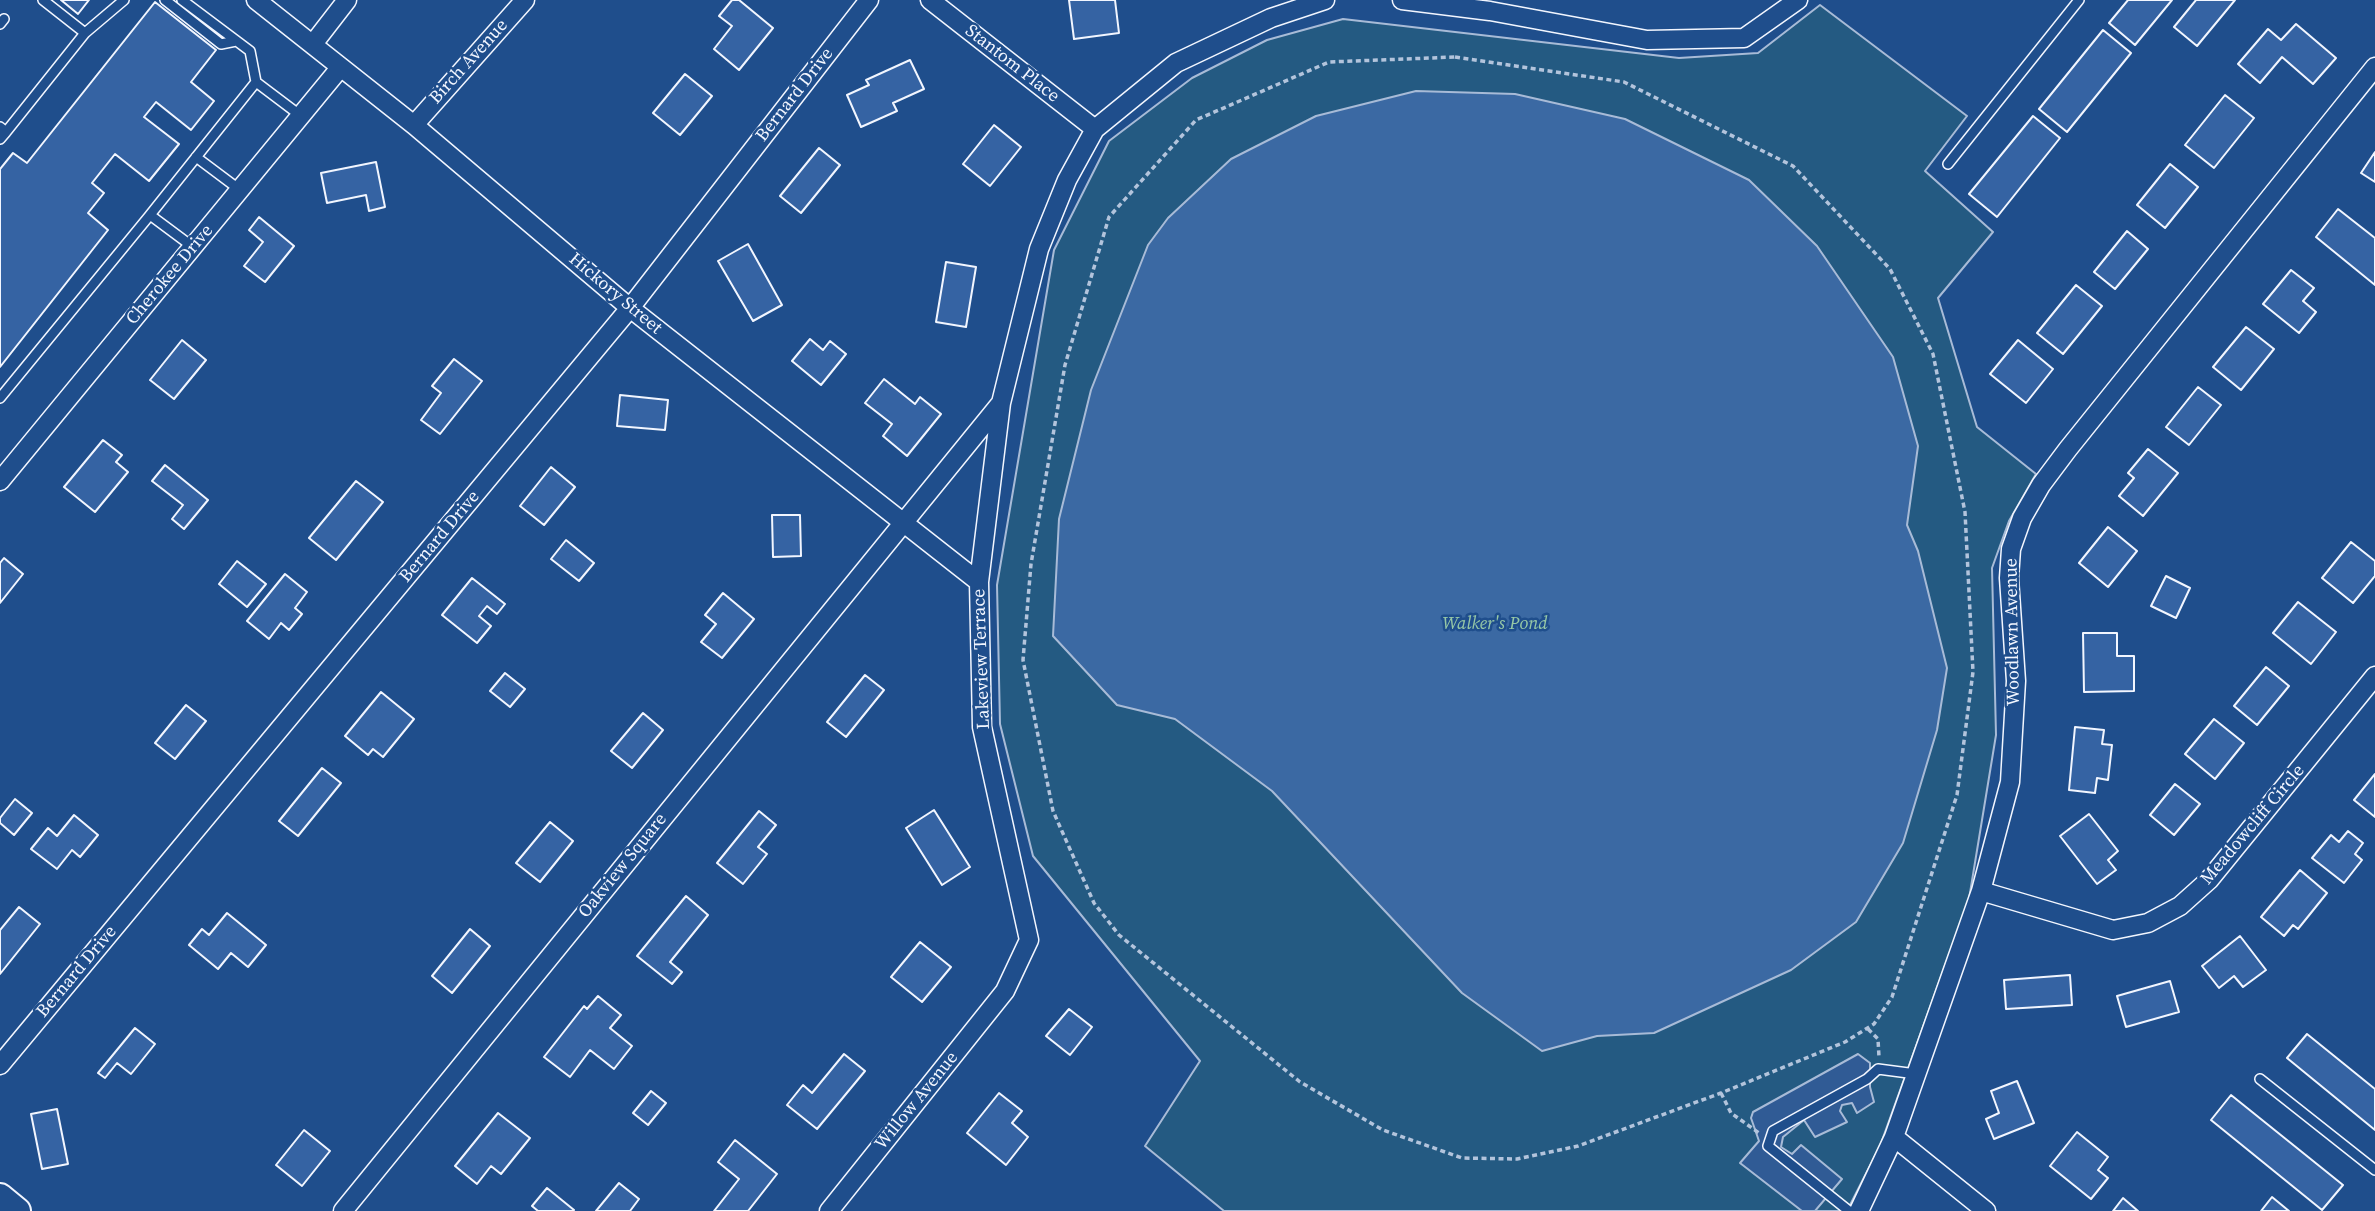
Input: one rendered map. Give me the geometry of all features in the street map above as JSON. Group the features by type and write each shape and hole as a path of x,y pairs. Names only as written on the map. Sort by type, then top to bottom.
{"street":[{"name":"Hickory Street","path":"256,0 414,125 630,308 979,582"},
{"path":"313,44 347,0"},
{"name":"Birch Avenue","path":"414,125 525,0"},
{"name":"Bernard Drive","path":"0,1065 630,308 869,0"},
{"name":"Stantom Place","path":"930,0 1095,129"},
{"name":"Lakeview Terrace","path":"1004,990 1029,940 982,727 979,582 1001,403 1039,249 1068,180 1095,129 1176,63 1271,18 1325,0"},
{"path":"1402,0 1490,11 1647,40 1744,38 1798,0"},
{"name":"Woodlawn Avenue","path":"1859,1211 1894,1137 1981,891 2010,782 2016,681 2009,578 2011,549 2022,518 2041,485 2068,449 2375,67"},
{"name":"Cherokee Drive","path":"0,481 340,68"},
{"name":"Lakeview Terrace","path":"902,522 1001,403"},
{"name":"Oakview Square","path":"343,1211 902,522"},
{"name":"Meadowcliff Circle","path":"1981,891 2113,930 2148,923 2180,906 2209,880 2375,676"},
{"name":"Willow Avenue","path":"829,1211 1004,990"},
{"path":"1894,1137 1986,1211"},
{"path":"0,1197 17,1211"}],"lane":[{"path":"43,0 85,33"},
{"path":"2,133 85,33 124,0"},
{"path":"165,0 221,44 236,41"},
{"path":"182,0 250,51 256,82 301,116"},
{"path":"1948,164 2080,0"},
{"path":"0,398 256,82"},
{"path":"196,157 240,190"},
{"path":"150,215 193,247"},
{"path":"1849,1211 1768,1146 1773,1131 1867,1079 1878,1069 1916,1074"},
{"path":"2260,1079 2375,1170"}],"path":[{"path":"1455,57 1624,82 1793,166 1890,269 1933,354 1965,512 1973,672 1957,795 1892,997 1868,1029 1845,1042 1721,1093 1578,1146 1517,1159 1462,1158 1383,1130 1300,1082 1119,935 1094,903 1053,811 1023,660 1031,564 1065,365 1109,217 1196,120 1329,62 1455,57"},
{"path":"1868,1029 1878,1039 1878,1069"},
{"path":"1721,1093 1731,1113 1745,1120 1750,1129 1771,1138"}],"green space":[{"name":"Walker's Pond","path":"1820,5 1967,116 1925,171 1993,232 1938,298 1977,427 2036,474 2009,521 1992,568 1996,735 1969,899 1880,1146 1847,1211 1224,1211 1145,1146 1200,1061 1033,856 1000,724 997,585 1054,250 1109,141 1192,78 1267,40 1343,19 1679,58 1758,53"}],"shaded area":[{"path":"1416,91 1515,94 1625,119 1749,180 1817,246 1893,357 1918,446 1907,525 1918,551 1947,668 1937,730 1903,843 1856,922 1791,970 1654,1033 1597,1036 1542,1051 1462,993 1272,791 1175,719 1117,705 1053,636 1059,519 1091,390 1148,245 1168,218 1231,159 1316,116"},
{"path":"1858,1054 1870,1063 1870,1087 1874,1102 1857,1113 1852,1103 1842,1105 1840,1111 1847,1122 1815,1137 1804,1120 1783,1137 1781,1147 1792,1154 1801,1145 1842,1179 1815,1211 1802,1211 1740,1163 1759,1141 1751,1118 1753,1112"}],"building":[{"path":"61,0 89,0 78,14"},
{"path":"732,0 739,0 773,28 739,70 714,49 732,26 719,16"},
{"path":"1069,0 1115,0 1119,33 1074,39"},
{"path":"2128,0 2172,0 2135,45 2109,23"},
{"path":"2196,0 2235,0 2197,46 2174,27"},
{"path":"155,2 216,50 191,82 214,101 191,130 156,102 144,117 179,144 149,181 115,154 92,183 104,193 88,213 108,230 0,367 0,169 13,153 27,163"},
{"path":"2296,24 2336,58 2313,84 2282,57 2260,83 2238,64 2268,29 2281,40"},
{"path":"2103,30 2131,53 2067,132 2039,109"},
{"path":"910,60 924,89 893,103 897,111 861,127 847,95 869,85 866,80"},
{"path":"685,74 712,96 680,135 653,113"},
{"path":"2225,95 2254,118 2214,168 2185,145"},
{"path":"2033,116 2060,138 1997,217 1969,194"},
{"path":"994,125 1021,147 990,186 963,164"},
{"path":"819,148 840,165 801,213 780,196"},
{"path":"2375,152 2375,182 2361,173"},
{"path":"376,162 385,207 369,211 366,195 327,203 321,173"},
{"path":"2170,164 2198,187 2165,228 2137,205"},
{"path":"2338,209 2375,238 2375,285 2316,237"},
{"path":"259,217 294,246 265,282 244,266 263,242 249,230"},
{"path":"2127,231 2148,249 2115,289 2094,272"},
{"path":"748,244 782,305 753,321 718,261"},
{"path":"946,262 976,267 966,327 936,322"},
{"path":"2291,270 2314,288 2303,301 2316,312 2299,333 2263,304"},
{"path":"2076,285 2102,306 2063,354 2037,333"},
{"path":"2246,327 2274,349 2241,390 2213,367"},
{"path":"810,339 823,350 830,341 846,354 821,385 792,361"},
{"path":"182,340 206,360 174,399 150,380"},
{"path":"2018,340 2053,369 2026,403 1990,374"},
{"path":"454,359 482,381 440,434 421,420 441,393 432,386"},
{"path":"884,379 915,404 920,397 941,414 907,456 883,436 892,424 865,403"},
{"path":"2198,387 2221,405 2189,445 2166,427"},
{"path":"620,395 668,400 665,430 617,426"},
{"path":"103,440 122,455 116,462 128,472 95,512 64,487"},
{"path":"2148,449 2178,473 2143,516 2119,496 2134,478 2128,473"},
{"path":"165,465 208,500 184,529 172,519 183,505 152,481"},
{"path":"551,467 575,487 544,525 520,506"},
{"path":"356,481 383,502 336,560 309,538"},
{"path":"772,515 800,515 801,556 773,557"},
{"path":"2108,527 2137,551 2108,587 2079,563"},
{"path":"566,540 594,563 579,581 551,559"},
{"path":"2351,542 2375,561 2375,576 2353,603 2322,578"},
{"path":"4,558 23,574 0,603 0,563"},
{"path":"237,561 266,584 247,607 219,584"},
{"path":"285,574 307,592 295,608 302,614 289,630 281,623 269,639 247,621"},
{"path":"2166,576 2190,588 2176,618 2151,606"},
{"path":"472,578 505,604 497,614 487,606 479,616 491,626 477,643 442,615"},
{"path":"723,593 754,619 722,658 701,642 716,624 705,615"},
{"path":"2298,602 2336,632 2311,664 2273,633"},
{"path":"2083,633 2117,633 2117,656 2134,656 2134,691 2084,692"},
{"path":"2266,667 2289,686 2257,725 2234,706"},
{"path":"505,673 525,689 510,707 490,691"},
{"path":"865,675 884,690 846,737 827,722"},
{"path":"381,692 414,719 383,757 373,749 368,755 345,736"},
{"path":"186,705 206,721 175,759 155,743"},
{"path":"643,713 663,730 632,768 611,751"},
{"path":"2214,719 2244,743 2215,779 2185,754"},
{"path":"2075,727 2104,730 2102,744 2112,745 2108,780 2097,778 2095,793 2069,790"},
{"path":"322,768 341,783 298,836 279,821"},
{"path":"2375,774 2375,817 2354,800"},
{"path":"2175,784 2200,804 2174,835 2150,815"},
{"path":"15,799 32,813 14,835 0,823 0,818"},
{"path":"934,810 970,867 942,885 906,828"},
{"path":"759,811 776,825 758,847 767,854 743,884 717,863"},
{"path":"2089,814 2118,851 2108,860 2116,870 2097,884 2060,836"},
{"path":"74,815 98,835 80,857 72,850 57,869 31,849 48,828 57,836"},
{"path":"550,822 573,841 540,882 516,863"},
{"path":"2348,831 2363,843 2355,854 2362,860 2344,883 2312,858 2331,835 2339,842"},
{"path":"2300,870 2327,893 2298,929 2293,925 2284,936 2261,917"},
{"path":"686,896 708,915 670,962 682,972 672,984 637,956"},
{"path":"19,907 40,924 0,974 0,930"},
{"path":"227,913 266,945 248,967 231,953 218,969 189,945 202,929 209,935"},
{"path":"470,929 490,946 452,993 432,976"},
{"path":"2240,936 2266,970 2243,987 2234,976 2219,988 2202,966"},
{"path":"920,942 951,967 922,1002 891,977"},
{"path":"2070,975 2072,1005 2006,1009 2004,980"},
{"path":"2170,981 2179,1012 2126,1027 2117,996"},
{"path":"598,996 621,1015 610,1028 632,1046 614,1069 590,1050 570,1077 544,1057 584,1006 587,1009"},
{"path":"1069,1009 1092,1027 1070,1055 1046,1036"},
{"path":"135,1028 155,1044 131,1074 117,1063 105,1078 98,1073"},
{"path":"2307,1034 2375,1089 2375,1130 2287,1058"},
{"path":"844,1054 865,1071 817,1129 787,1105 803,1085 812,1093"},
{"path":"2017,1081 2034,1123 1994,1139 1986,1119 1999,1113 1991,1091"},
{"path":"651,1091 666,1103 648,1125 633,1113"},
{"path":"999,1093 1022,1111 1012,1123 1028,1137 1006,1165 967,1133"},
{"path":"2231,1095 2343,1185 2322,1210 2211,1120"},
{"path":"57,1109 68,1164 42,1169 31,1114"},
{"path":"498,1113 530,1138 501,1174 491,1166 477,1184 455,1166"},
{"path":"304,1130 330,1151 302,1186 276,1165"},
{"path":"2077,1132 2108,1157 2098,1170 2108,1178 2091,1199 2050,1166"},
{"path":"735,1140 777,1174 748,1211 714,1211 739,1179 718,1162"},
{"path":"619,1183 639,1199 630,1211 596,1211"},
{"path":"547,1188 574,1210 538,1211 532,1206"},
{"path":"2272,1197 2289,1211 2261,1211"},
{"path":"2123,1198 2138,1211 2113,1211"}]}
